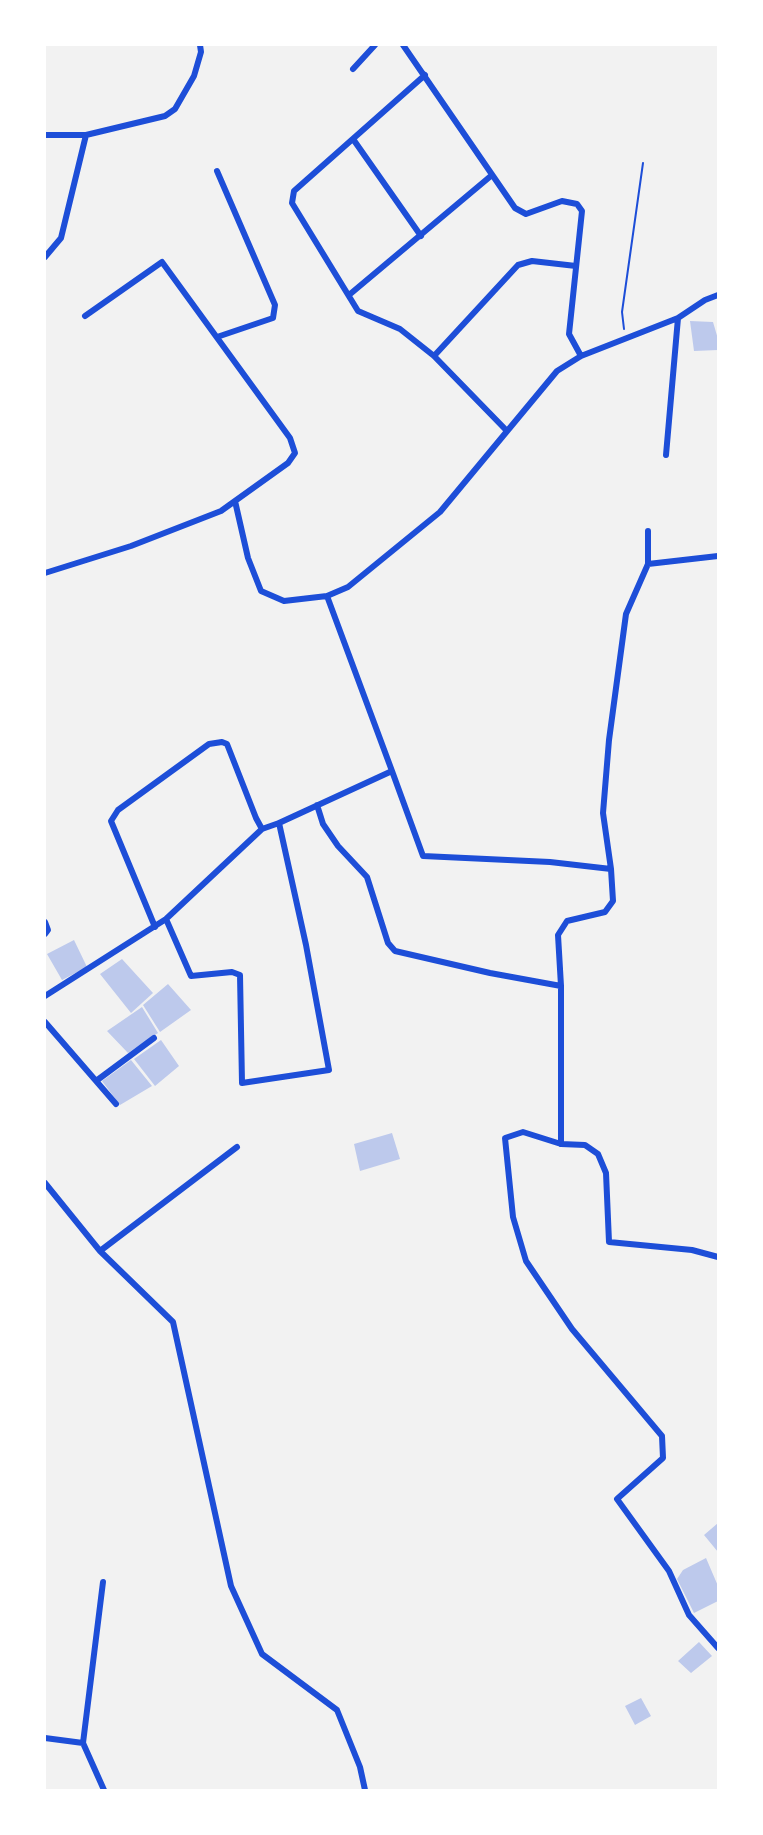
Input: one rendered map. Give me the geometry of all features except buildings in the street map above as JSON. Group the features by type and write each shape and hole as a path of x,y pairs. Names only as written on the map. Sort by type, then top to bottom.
{"street":[{"path":"45,135 86,135 165,116 175,109 194,76 201,52 200,45"},
{"path":"353,69 375,45"},
{"path":"403,45 515,208 525,214 562,201 577,204 582,211 569,334 581,356"},
{"path":"425,75 294,191 292,203 358,311 400,329 434,356 507,430"},
{"path":"45,257 60,238 86,135"},
{"path":"353,139 421,236"},
{"path":"217,171 275,305 273,318 217,337"},
{"path":"349,295 492,175"},
{"path":"434,356 518,265 532,261 576,266"},
{"path":"45,573 131,546 221,511 288,463 295,453 290,438 162,262 85,316"},
{"path":"234,501 248,558 261,591 284,601 327,596 348,587 440,512 557,371 581,356 678,318 705,300 718,295"},
{"path":"666,455 678,318"},
{"path":"561,1144 561,986 558,935 567,921 605,912 613,901 603,813 609,740 626,614 648,564 648,531"},
{"path":"648,564 718,556"},
{"path":"327,596 423,856 550,862 611,869"},
{"path":"155,927 111,821 118,810 209,744 222,742 227,744 262,829"},
{"path":"45,996 166,919 262,829 392,771"},
{"path":"317,805 323,824 338,846 368,877 388,943 395,951 490,973 561,986"},
{"path":"166,919 191,976 232,972 240,975 242,1083 329,1070 306,945 279,823"},
{"path":"45,922 48,930 45,934"},
{"path":"45,1022 116,1104"},
{"path":"96,1081 154,1038"},
{"path":"718,1257 692,1250 609,1242 606,1173 598,1154 585,1145 561,1144 523,1132 505,1137 513,1217 526,1261 572,1329 662,1436 663,1458 617,1499 669,1571 689,1615 718,1648"},
{"path":"100,1251 237,1147"},
{"path":"45,1183 100,1251 173,1322 231,1586 262,1654 337,1710 360,1767 365,1790"},
{"path":"103,1582 84,1743 104,1790"},
{"path":"45,1738 84,1743"}],"path":[{"path":"625,339 622,312 643,163"}]}
